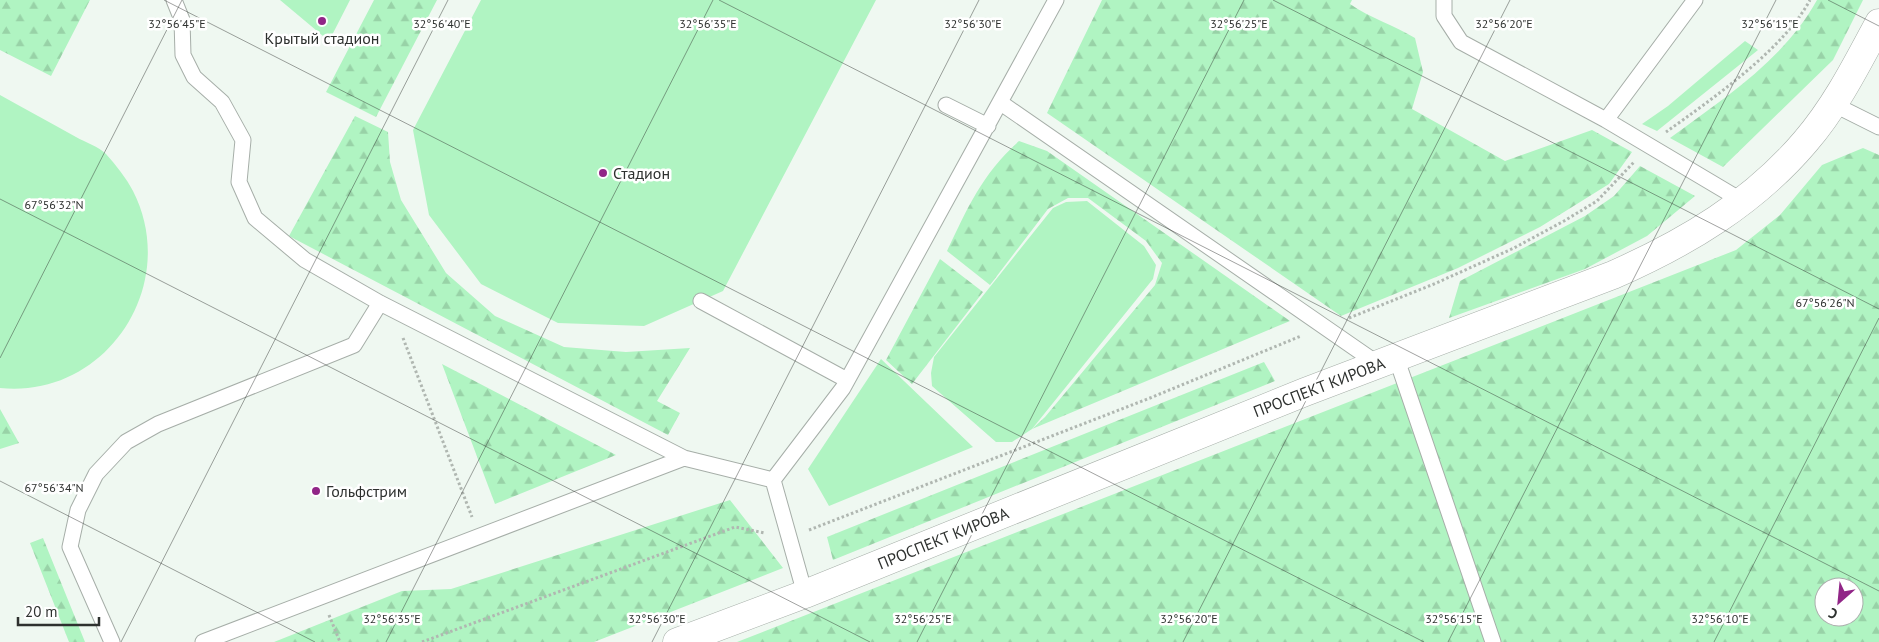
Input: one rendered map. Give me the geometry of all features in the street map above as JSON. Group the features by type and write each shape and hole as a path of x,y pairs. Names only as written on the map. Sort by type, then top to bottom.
{"main road":[{"name":"ПРОСПЕКТ КИРОВА","path":"677,642 805,594 1387,361 1613,275 1662,253 1744,202 1805,142 1833,104 1879,23"}],"lane":[{"path":"174,0 182,20 183,55 194,77 222,102 243,140 239,182 255,218 305,260 386,306 684,458 772,480"},
{"path":"772,480 847,380 1056,0"},
{"path":"1444,0 1444,16 1461,42 1606,120 1744,202"},
{"path":"1606,120 1696,0"},
{"path":"1001,103 1325,327 1387,361 1492,642"},
{"path":"1833,104 1879,127"},
{"path":"946,105 988,126"},
{"path":"702,301 847,380"},
{"path":"112,642 70,547 78,510 96,474 126,442 158,424 354,345 386,306"},
{"path":"203,642 684,458"},
{"path":"772,480 805,594"}],"path":[{"path":"422,642 736,527 789,538 1434,284 1514,248 1597,201 1648,145 1691,114 1768,50 1800,18 1810,0"},
{"path":"386,306 480,536"},
{"path":"321,596 340,642"}],"green space":[{"path":"0,0 90,0 51,76 0,50"},
{"name":"Крытый стадион","path":"280,0 350,0 329,41"},
{"path":"374,0 437,0 376,117 326,92"},
{"name":"Стадион","path":"481,0 876,0 723,291 644,326 558,323 481,284 429,215 413,130"},
{"path":"1102,0 1352,0 1350,4 1358,9 1415,38 1423,72 1412,109 1505,161 1592,130 1632,152 1609,184 1540,227 1458,268 1341,316 1047,113"},
{"path":"1817,0 1863,0 1833,60 1723,167 1670,138 1732,93 1770,59 1788,41"},
{"path":"1745,41 1758,50 1657,131 1642,124 1668,106"},
{"path":"0,95 103,151 121,172 133,191 145,227 147,263 140,298 124,329 101,355 72,375 38,387 0,388"},
{"path":"355,116 388,132 390,162 401,200 446,273 495,316 564,347 626,352 690,348 657,401 680,413 668,435 289,236"},
{"path":"1019,141 1047,151 1290,321 1032,429 1045,417 1155,285 1162,263 1146,241 1088,198 1068,198 1048,209 990,285 947,251 969,206 985,179 1006,153"},
{"path":"1863,148 1879,155 1879,642 737,642 1736,250 1780,215 1822,165"},
{"path":"1640,166 1695,196 1647,236 1585,269 1449,318 1460,281 1585,216 1614,196"},
{"path":"1087,201 1144,246 1156,265 1153,279 1032,429 1012,442 996,442 932,386 931,373 934,357 1053,208 1066,202"},
{"path":"940,259 983,292 912,384 886,360"},
{"path":"881,359 973,447 829,506 808,469"},
{"path":"1264,362 1275,381 833,560 827,537"},
{"path":"442,364 616,455 495,504"},
{"path":"0,409 19,443 0,449"},
{"path":"730,500 783,568 594,642 274,642 402,591 451,589"},
{"path":"43,538 85,642 69,642 30,543"}],"place":[{"name":"Крытый стадион","path":"322,21"},
{"name":"Стадион","path":"603,173"},
{"name":"Гольфстрим","path":"316,491"}]}
